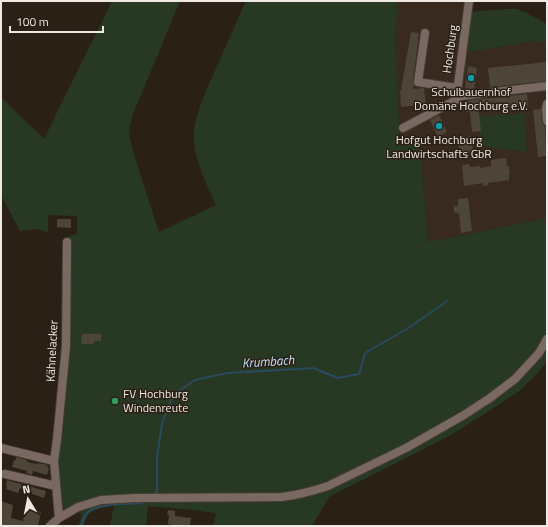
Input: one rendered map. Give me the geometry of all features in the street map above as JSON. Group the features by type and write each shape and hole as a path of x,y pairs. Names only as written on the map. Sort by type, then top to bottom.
{"street":[{"name":"Hochburg","path":"456,100 469,1"},
{"path":"425,33 418,82 457,88"},
{"path":"403,128 461,96 547,86"},
{"path":"547,104 547,121"},
{"name":"Kähnelacker","path":"59,518 54,461 66,346 67,242"},
{"path":"50,526 59,518 78,507 101,500 282,497 306,493 328,486 406,448 464,415 490,398 515,379 539,353 547,339"},
{"path":"1,448 54,461"},
{"path":"5,474 56,486"}],"shaded area":[{"path":"398,1 471,1 468,51 535,41 547,44 547,218 428,242 420,142 400,146 395,37"}],"green space":[{"path":"112,1 180,1 133,114 129,130 134,155 159,232 216,205 202,174 197,158 194,142 195,123 205,93 246,1 398,1 395,37 400,146 420,142 428,242 547,218 547,361 538,373 519,391 449,436 329,497 312,526 213,526 216,513 148,506 146,526 110,526 114,506 94,510 88,515 83,526 78,526 82,514 59,507 56,463 64,346 66,241 69,236 77,234 77,216 48,215 48,232 36,229 20,231 1,195 1,97 44,139"},
{"path":"516,9 525,12 547,24 547,44 535,41 468,52 464,47 470,12"},
{"path":"524,113 527,152 481,146 479,117"}],"building":[{"path":"411,32 419,33 413,89 424,88 426,104 401,107 400,91"},
{"path":"547,62 547,81 490,87 488,68"},
{"name":"Schulbauernhof Domäne Hochburg e.V.","path":"468,66 477,68 474,89 465,89"},
{"path":"527,94 528,105 479,111 481,131 472,132 470,112 466,112 464,101"},
{"path":"541,109 542,122 546,131 547,156 538,157 533,110"},
{"name":"Hofgut Hochburg Landwirtschafts GbR","path":"439,115 447,132 438,137 430,120"},
{"path":"471,136 473,151 461,152 458,142 460,141 460,137"},
{"path":"506,158 507,166 509,166 509,180 488,183 488,185 483,186 483,183 464,186 462,165 469,164 470,167 480,166 480,168 491,166 491,160"},
{"path":"468,198 472,231 461,233 459,214 454,212 454,206 458,206 458,199"},
{"path":"57,219 71,219 71,228 57,227"},
{"path":"82,334 101,334 101,341 94,341 94,344 81,344"},
{"path":"16,457 27,460 27,462 48,465 47,467 49,468 47,475 33,471 32,475 26,473 27,471 12,467"},
{"path":"7,480 46,491 44,498 20,488 18,493 6,489"},
{"path":"1,501 13,505 11,518 23,521 27,508 41,512 38,526 1,526"},
{"path":"168,510 175,511 175,516 191,518 190,526 175,526 168,524"}],"waterway":[{"name":"Krumbach","path":"153,494 157,491 157,458 162,423 173,395 195,380 227,373 313,368 338,378 359,374 365,353 410,327 447,301"},
{"name":"Krumbach","path":"81,526 86,514 98,507 142,503"}],"place":[{"name":"Schulbauernhof Domäne Hochburg e.V.","path":"471,78"},
{"name":"Hofgut Hochburg Landwirtschafts GbR","path":"439,126"},
{"name":"FV Hochburg Windenreute","path":"115,401"}]}
